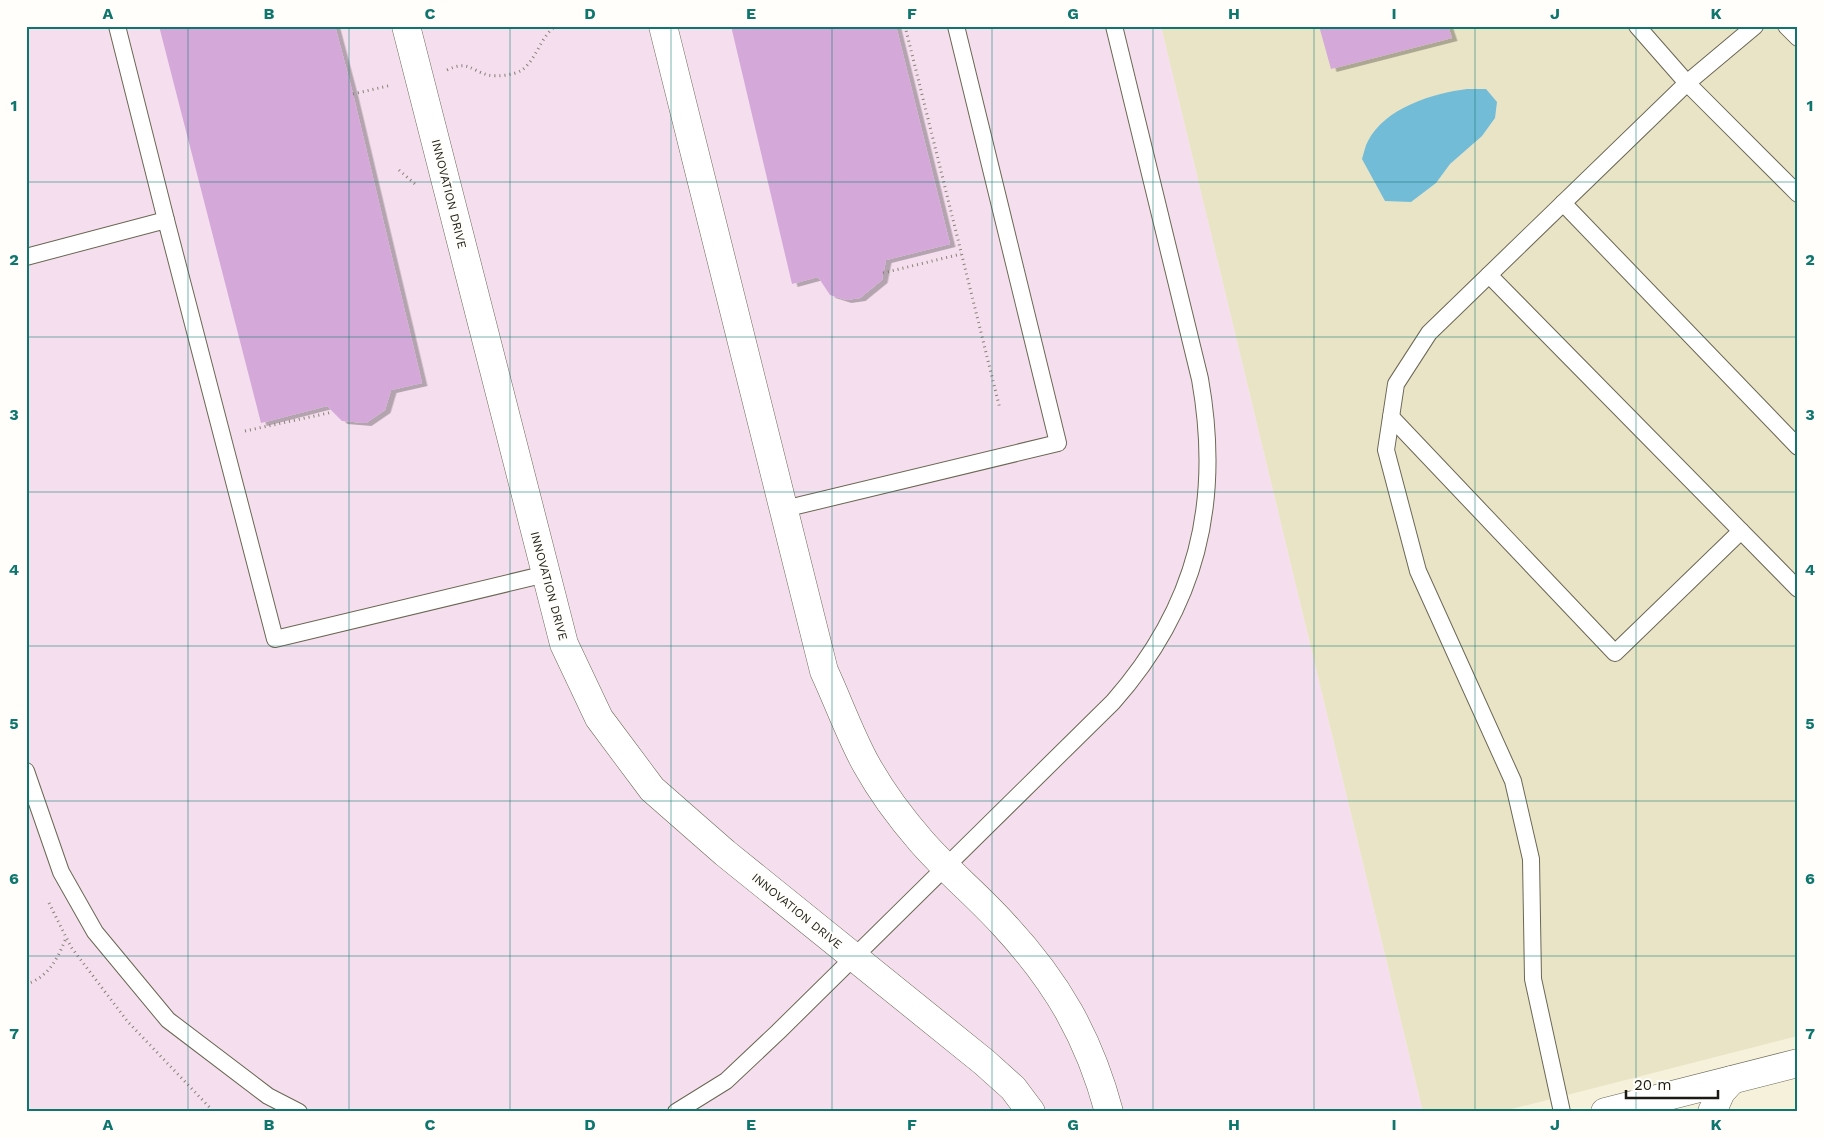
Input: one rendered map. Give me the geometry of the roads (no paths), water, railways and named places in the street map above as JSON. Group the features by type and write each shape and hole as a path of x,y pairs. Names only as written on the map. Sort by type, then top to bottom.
{"street":[{"name":"INNOVATION DRIVE","path":"406,26 564,644 599,718 652,789 725,853 984,1062 1013,1088 1031,1112"},
{"path":"663,26 824,670 866,764 898,812 922,842 1004,925 1040,966 1068,1006 1091,1056 1109,1112"},
{"path":"1605,1112 1798,1063"},
{"path":"1712,1112 1721,1092 1732,1080"}],"lane":[{"path":"117,26 275,639 546,574"},
{"path":"784,509 1058,444 956,26"},
{"path":"676,1112 726,1081 855,958 1131,682 1157,645 1176,610 1198,548 1206,508 1209,460 1207,420 1200,379 1114,26"},
{"path":"1637,26 1687,82 1798,194"},
{"path":"1562,1112 1533,979 1532,858 1513,781 1418,571 1386,450 1396,384 1429,332 1687,82 1755,26"},
{"path":"1786,26 1798,38"},
{"path":"1563,203 1798,447"},
{"path":"26,257 166,220"},
{"path":"1489,274 1798,589"},
{"path":"1391,417 1615,653 1741,531"},
{"path":"26,771 61,872 95,932 168,1020 268,1096 300,1112"}],"water":[{"path":"1467,89 1486,89 1497,102 1495,118 1482,136 1450,164 1436,183 1411,202 1385,201 1362,159 1367,143 1376,129 1398,111 1411,104 1440,94"}]}
